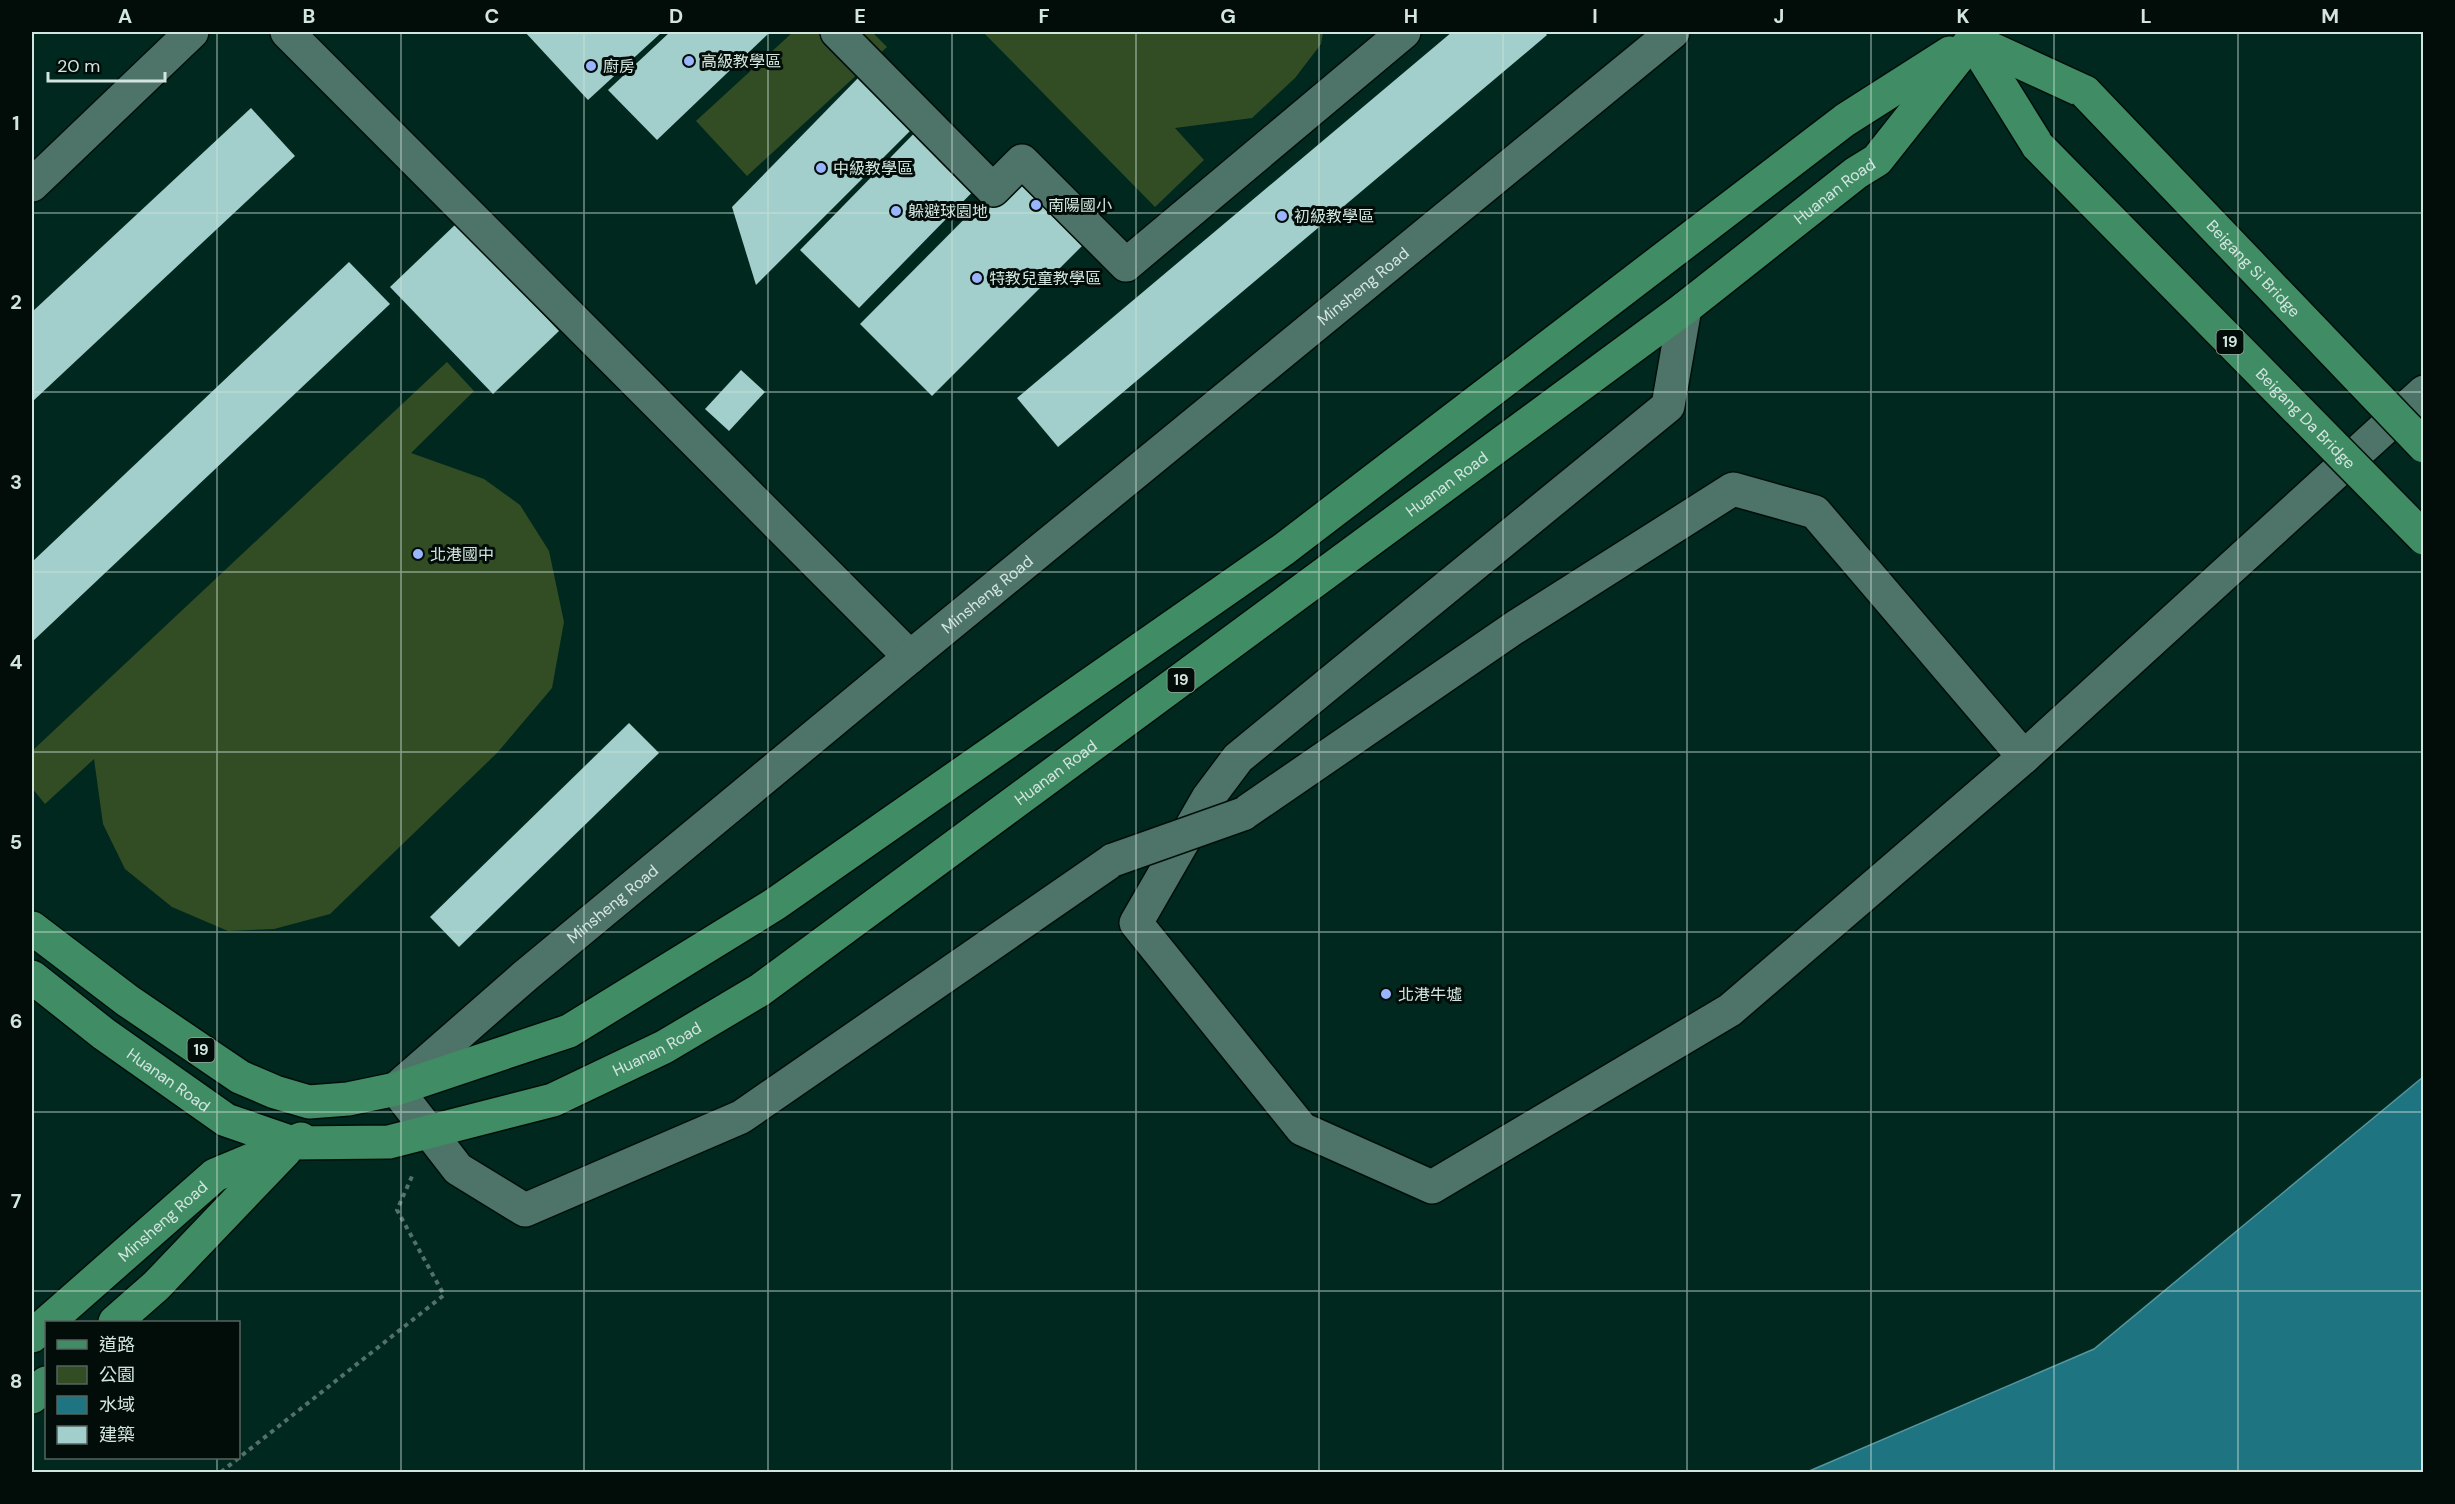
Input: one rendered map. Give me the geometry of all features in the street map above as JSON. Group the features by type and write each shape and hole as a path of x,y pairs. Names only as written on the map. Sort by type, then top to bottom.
{"main road":[{"name":"Beigang Si Bridge","path":"1972,34 2085,92 2424,446"},
{"name":"Beigang Da Bridge","path":"1972,34 2038,146 2424,538"},
{"name":"Huanan Road","path":"32,977 104,1034 226,1120 293,1143 389,1142 553,1100 664,1047 760,990 1685,308 1856,172 1877,160 1972,34"},
{"name":"19","path":"32,928 128,1001 240,1077 275,1092 309,1102 348,1099 396,1089 569,1031 775,904 1284,549 1845,120 1972,34"},
{"name":"Minsheng Road","path":"49,1321 215,1175 293,1143 396,1089"},
{"name":"Minsheng Road","path":"117,1321 156,1286 293,1143"},
{"name":"Minsheng Road","path":"32,1336 45,1325"},
{"path":"32,1397 45,1384"}],"street":[{"path":"32,185 192,32"},
{"path":"287,32 910,657"},
{"path":"837,32 993,190 1022,161 1126,266 1404,32"},
{"name":"Minsheng Road","path":"396,1089 525,976 910,657 1673,32"},
{"path":"1685,308 1668,406 1238,758 1208,798 1136,923 1302,1129 1432,1187 1730,1010 2024,757 2424,392"},
{"path":"396,1089 458,1169 525,1210 741,1117 1113,860 1243,814 1515,628 1733,489 1815,512 2024,757"}],"path":[{"path":"240,1458 444,1295 397,1210 429,1131"},
{"path":"221,1473 239,1459"}],"green space":[{"path":"793,32 872,32 887,47 747,176 696,121"},
{"path":"983,32 1323,32 1321,44 1295,78 1252,118 1175,128 1204,160 1155,207"},
{"path":"447,362 474,391 411,453 484,479 520,505 549,551 564,622 552,688 497,753 330,914 274,929 228,931 172,907 125,869 103,824 94,759 45,804 32,788 32,751"}],"water":[{"path":"2423,1077 2423,1472 1807,1472 2094,1349"}],"building":[{"name":"廚房","path":"525,32 662,32 588,100"},
{"name":"高級教學區","path":"670,32 770,32 657,140 608,90"},
{"name":"初級教學區","path":"1452,32 1544,32 1547,35 1058,447 1017,398"},
{"name":"中級教學區","path":"860,76 912,129 756,285 732,207"},
{"path":"251,108 295,156 32,402 32,312"},
{"name":"躲避球園地","path":"933,114 992,172 859,308 800,250"},
{"name":"特教兒童教學區","path":"1022,161 1095,233 932,396 860,324"},
{"path":"457,223 559,331 493,394 390,287"},
{"path":"349,262 390,304 32,642 32,562"},
{"path":"741,370 765,392 729,431 705,409"},
{"path":"629,723 659,753 459,947 430,917"}],"place":[{"name":"高級教學區","path":"689,61"},
{"name":"廚房","path":"591,66"},
{"name":"中級教學區","path":"821,168"},
{"name":"南陽國小","path":"1036,205"},
{"name":"躲避球園地","path":"896,211"},
{"name":"初級教學區","path":"1282,216"},
{"name":"特教兒童教學區","path":"977,278"},
{"name":"北港國中","path":"418,554"},
{"name":"北港牛墟","path":"1386,994"}]}
